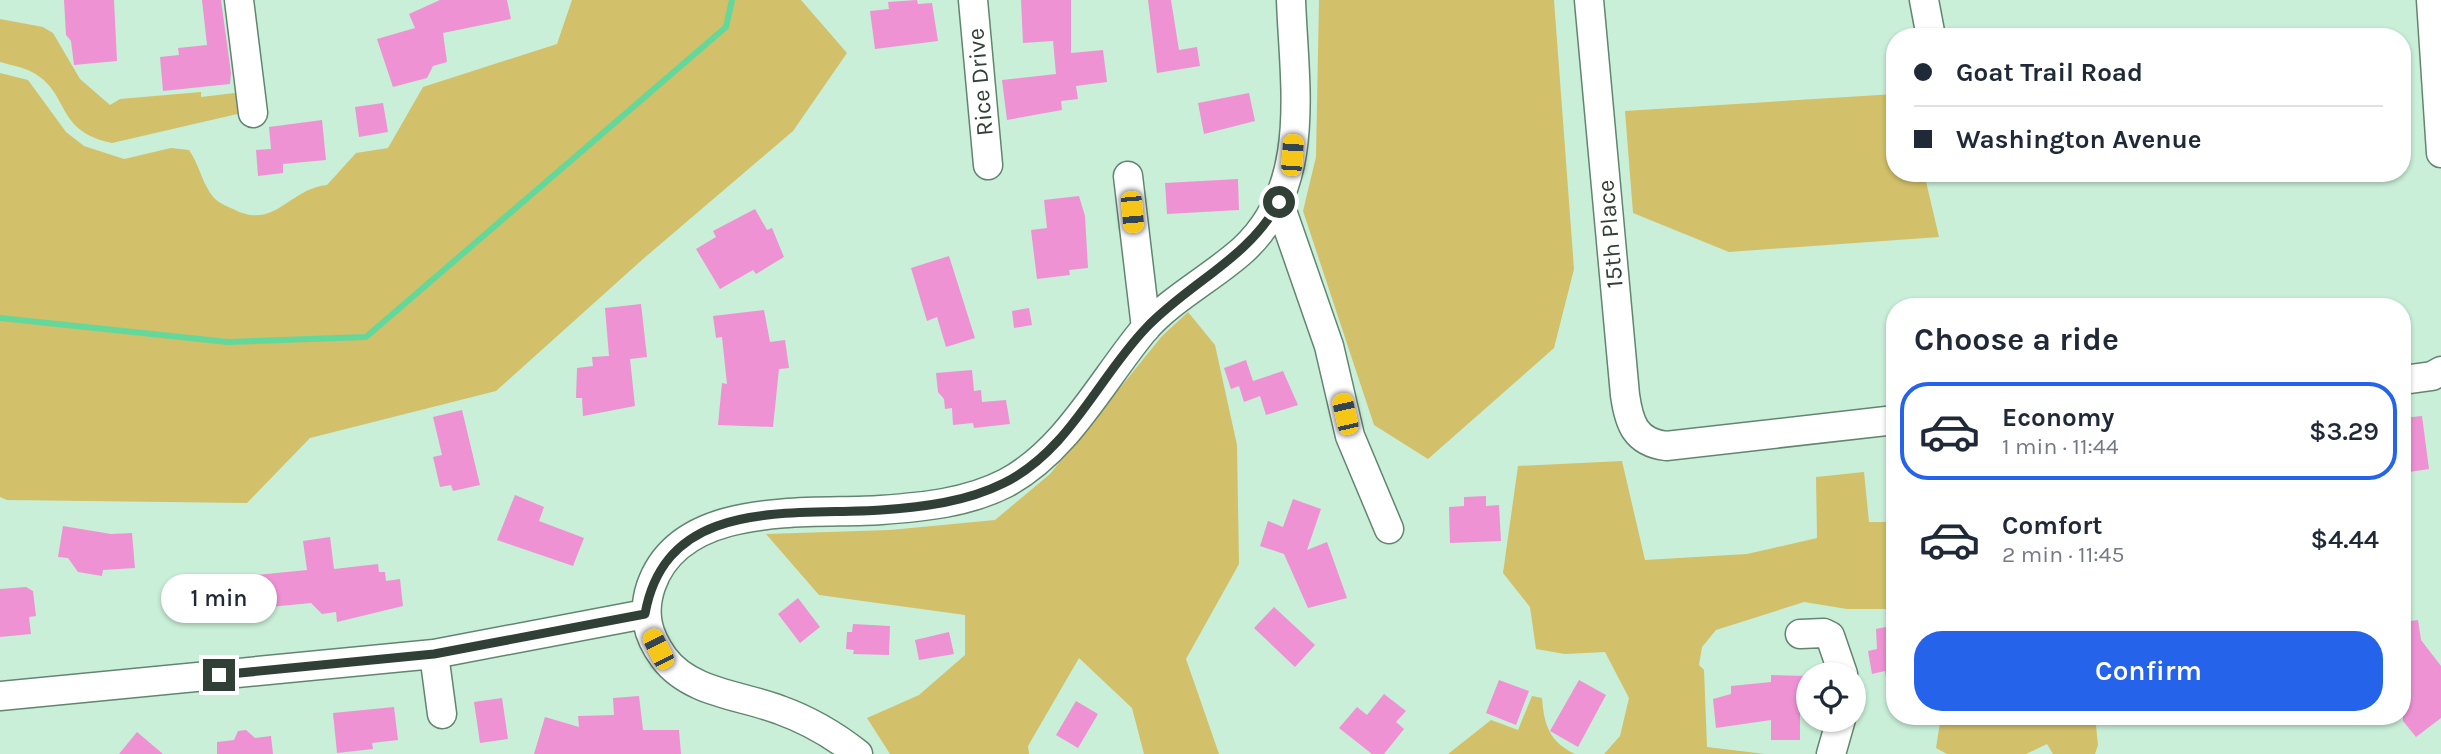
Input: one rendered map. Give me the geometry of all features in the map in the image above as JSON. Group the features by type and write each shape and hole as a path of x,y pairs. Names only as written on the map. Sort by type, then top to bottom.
{"street":[{"path":"239,0 253,113"},
{"name":"Rice Drive","path":"973,0 988,165"},
{"path":"858,754 803,719 694,683 676,672 658,649 645,614 655,576 663,563 690,538 753,516 798,511 867,511 926,506 970,497 1005,483 1029,468 1060,438 1146,328 1244,249 1264,228 1279,202 1287,181 1294,129 1291,0"},
{"name":"15th Place","path":"1590,0 1629,419 1635,433 1644,440 1666,446 1886,421"},
{"path":"1924,0 1929,28"},
{"path":"2431,0 2441,153"},
{"path":"1128,176 1146,328"},
{"path":"1279,202 1329,346 1350,436 1389,529"},
{"path":"2411,379 2432,376 2441,371"},
{"path":"0,696 434,654 645,614"},
{"path":"1800,634 1824,632 1830,636 1839,662"},
{"path":"434,654 442,714"},
{"path":"1831,754 1837,732"}],"shaded area":[{"path":"572,0 801,0 847,53 793,131 643,259 496,391 310,438 247,503 7,500 0,497 0,73 28,80 66,132 84,146 124,159 171,148 189,150 214,198 225,206 247,214 260,215 281,207 313,188 327,185 356,153 388,148 423,87 557,44"},
{"path":"1319,0 1554,0 1574,269 1554,348 1428,459 1374,425 1303,211 1316,157"},
{"path":"0,19 43,27 53,33 80,79 110,105 120,99 201,92 201,97 243,92 246,112 112,143 94,137 71,121 53,90 44,81 28,70 0,62"},
{"path":"1886,95 1886,182 1926,182 1939,237 1729,252 1633,213 1625,111"},
{"path":"1188,312 1215,345 1237,445 1239,564 1186,659 1219,754 1144,754 1132,708 1079,658 1028,746 1029,754 890,754 867,718 919,695 965,655 965,615 819,595 766,534 890,530 995,520 1050,474 1162,336"},
{"path":"1622,461 1645,560 1747,554 1817,538 1816,477 1864,472 1869,522 1886,522 1886,609 1847,609 1804,602 1716,630 1702,647 1699,665 1704,670 1707,747 1765,754 1604,754 1620,736 1629,698 1605,652 1565,654 1536,649 1530,607 1503,573 1518,466"},
{"path":"1532,696 1542,698 1544,717 1554,738 1575,754 1448,754 1491,720 1518,730"},
{"path":"1940,725 2096,725 2098,745 2095,754 2053,754 2047,744 2026,754 1947,754 1936,748"}],"building":[{"path":"64,0 114,0 117,61 74,65 71,41 66,35"},
{"path":"202,0 221,0 231,73 230,84 163,91 160,57 179,55 178,48 207,45"},
{"path":"440,0 507,0 511,19 443,33 447,62 433,66 427,78 393,87 377,39 415,28 409,14"},
{"path":"917,0 918,4 932,3 938,41 875,49 870,11 889,9 888,2"},
{"path":"1021,0 1071,0 1071,53 1103,50 1107,82 1076,86 1078,99 1061,101 1062,110 1007,120 1002,80 1056,74 1053,41 1023,43"},
{"path":"1148,0 1171,0 1179,50 1197,47 1200,66 1157,73"},
{"path":"1249,93 1255,121 1204,134 1198,103"},
{"path":"383,103 388,132 359,137 355,107"},
{"path":"322,120 326,160 283,164 283,173 258,176 256,150 271,149 269,127"},
{"path":"1238,179 1239,210 1167,214 1165,183"},
{"path":"1079,196 1085,216 1088,268 1069,270 1070,275 1037,279 1031,230 1047,228 1044,200"},
{"path":"755,209 767,230 772,228 784,257 756,274 753,270 720,289 696,249 716,237 713,231"},
{"path":"949,256 975,338 946,347 937,317 927,321 911,268"},
{"path":"641,304 647,357 630,359 635,406 583,416 582,398 576,398 577,368 593,366 592,357 609,356 605,308"},
{"path":"1029,308 1032,325 1014,328 1012,311"},
{"path":"764,310 770,342 785,340 789,368 779,369 773,427 718,425 722,383 727,384 722,337 716,338 713,316"},
{"path":"1246,360 1253,381 1283,371 1298,405 1266,415 1260,396 1244,402 1239,386 1231,389 1224,368"},
{"path":"972,370 974,391 981,390 982,402 1006,400 1010,424 974,428 973,423 953,425 952,408 945,409 944,399 938,392 936,373"},
{"path":"462,410 480,485 453,491 451,485 440,487 433,457 442,455 433,417"},
{"path":"2422,416 2429,469 2411,472 2411,417"},
{"path":"515,495 544,507 539,521 584,538 573,566 497,540"},
{"path":"1486,496 1486,506 1499,505 1501,541 1450,543 1449,507 1464,506 1464,497"},
{"path":"1293,499 1321,509 1307,550 1327,542 1347,598 1308,608 1284,554 1260,546 1268,521 1283,527"},
{"path":"63,526 111,534 132,533 135,568 103,570 102,576 78,572 68,558 58,557"},
{"path":"330,537 334,569 378,564 379,572 385,572 386,581 400,579 403,606 337,622 336,612 322,614 311,603 240,610 240,606 229,607 227,587 238,586 237,577 307,570 303,541"},
{"path":"26,587 33,591 36,616 29,617 31,634 0,637 0,589"},
{"path":"798,598 820,627 800,643 778,614"},
{"path":"1274,607 1315,645 1295,667 1254,628"},
{"path":"2418,620 2421,640 2441,666 2441,718 2416,737 2406,725 2411,725 2411,621"},
{"path":"853,624 890,626 889,655 853,654 854,650 846,649 847,632 852,632"},
{"path":"1886,627 1886,677 1885,671 1872,674 1868,651 1877,649 1876,629"},
{"path":"949,632 954,654 919,660 915,640"},
{"path":"1771,675 1796,676 1796,732 1800,732 1800,740 1771,740 1771,720 1716,728 1713,699 1731,694 1731,686 1771,682"},
{"path":"1499,680 1529,691 1516,725 1486,713"},
{"path":"1579,680 1606,695 1578,747 1550,731"},
{"path":"1384,694 1406,711 1396,722 1404,729 1384,754 1372,754 1339,728 1357,707 1367,715"},
{"path":"639,696 643,730 679,730 681,754 534,754 545,717 579,727 578,716 614,715 613,698"},
{"path":"502,698 508,739 480,743 474,702"},
{"path":"1076,701 1098,714 1078,748 1056,735"},
{"path":"394,707 398,740 372,743 373,749 337,753 333,713"},
{"path":"246,730 255,738 271,736 273,754 217,754 217,742 234,740 238,731"},
{"path":"137,732 163,754 119,754"}],"waterway":[{"path":"0,318 228,342 366,337 726,27 732,0"}],"route":[{"path":"219,675 434,654 645,614 655,576 663,563 690,538 712,529 753,516 798,511 842,512 926,506 970,497 1005,483 1042,457 1081,413 1146,328 1244,249 1264,228 1279,202"}]}
